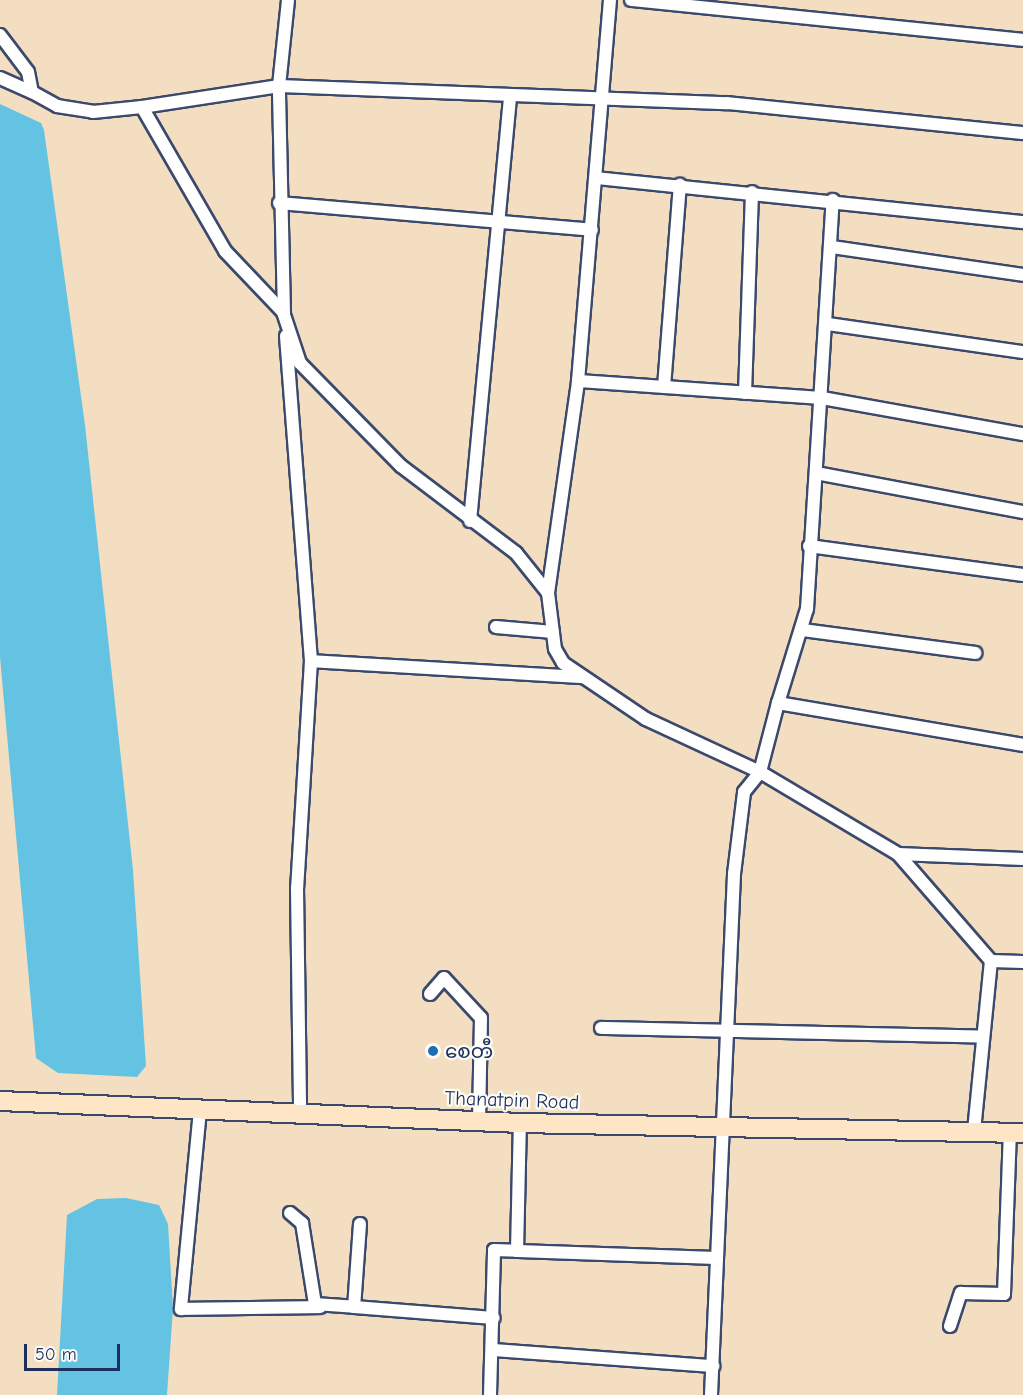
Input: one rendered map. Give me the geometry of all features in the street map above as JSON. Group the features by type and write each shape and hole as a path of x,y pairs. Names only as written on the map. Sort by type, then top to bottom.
{"main road":[{"name":"Thanatpin Road","path":"0,1101 520,1123 1017,1133"}],"street":[{"path":"288,0 279,86 279,203 283,312 299,456 298,518 311,661 297,888 300,1115"},
{"path":"610,0 578,381 548,593 557,657 646,719 759,772 898,854 991,961 975,1131"},
{"path":"630,0 1023,40"},
{"path":"0,35 28,72 32,92"},
{"path":"0,78 57,106 93,112 142,107 279,86 510,96 603,97 1023,133"},
{"path":"470,521 510,96"},
{"path":"142,107 225,251 283,312 303,366 401,466 470,521 516,553 548,593"},
{"path":"596,178 833,200 1023,222"},
{"path":"664,387 680,185"},
{"path":"745,393 752,192"},
{"path":"711,1395 724,1034 744,792 759,772 778,703 803,630 828,324 833,200"},
{"path":"279,203 592,230"},
{"path":"832,248 1023,275"},
{"path":"828,324 1023,352"},
{"path":"578,381 822,398 1023,434"},
{"path":"816,473 1023,512"},
{"path":"809,546 1023,575"},
{"path":"496,627 552,632"},
{"path":"803,630 975,653"},
{"path":"311,661 584,677"},
{"path":"778,703 1023,745"},
{"path":"898,854 1023,859"},
{"path":"991,961 1023,962"},
{"path":"429,994 444,978 481,1018 479,1121"},
{"path":"601,1028 724,1034 983,1037"},
{"path":"200,1110 181,1309 354,1307 494,1318"},
{"path":"517,1251 520,1123"},
{"path":"950,1326 961,1293 1004,1294 1017,1133"},
{"path":"290,1213 302,1223 315,1304 320,1307"},
{"path":"354,1307 360,1224"},
{"path":"490,1395 494,1318 494,1250 717,1258"},
{"path":"493,1350 712,1366"}],"water":[{"path":"0,104 41,123 44,130 85,425 133,870 146,1066 137,1077 58,1073 36,1058 0,657"},
{"path":"126,1198 159,1205 168,1224 173,1308 167,1395 57,1395 67,1215 97,1199"}],"place":[{"name":"စေတီ","path":"433,1051"}]}
